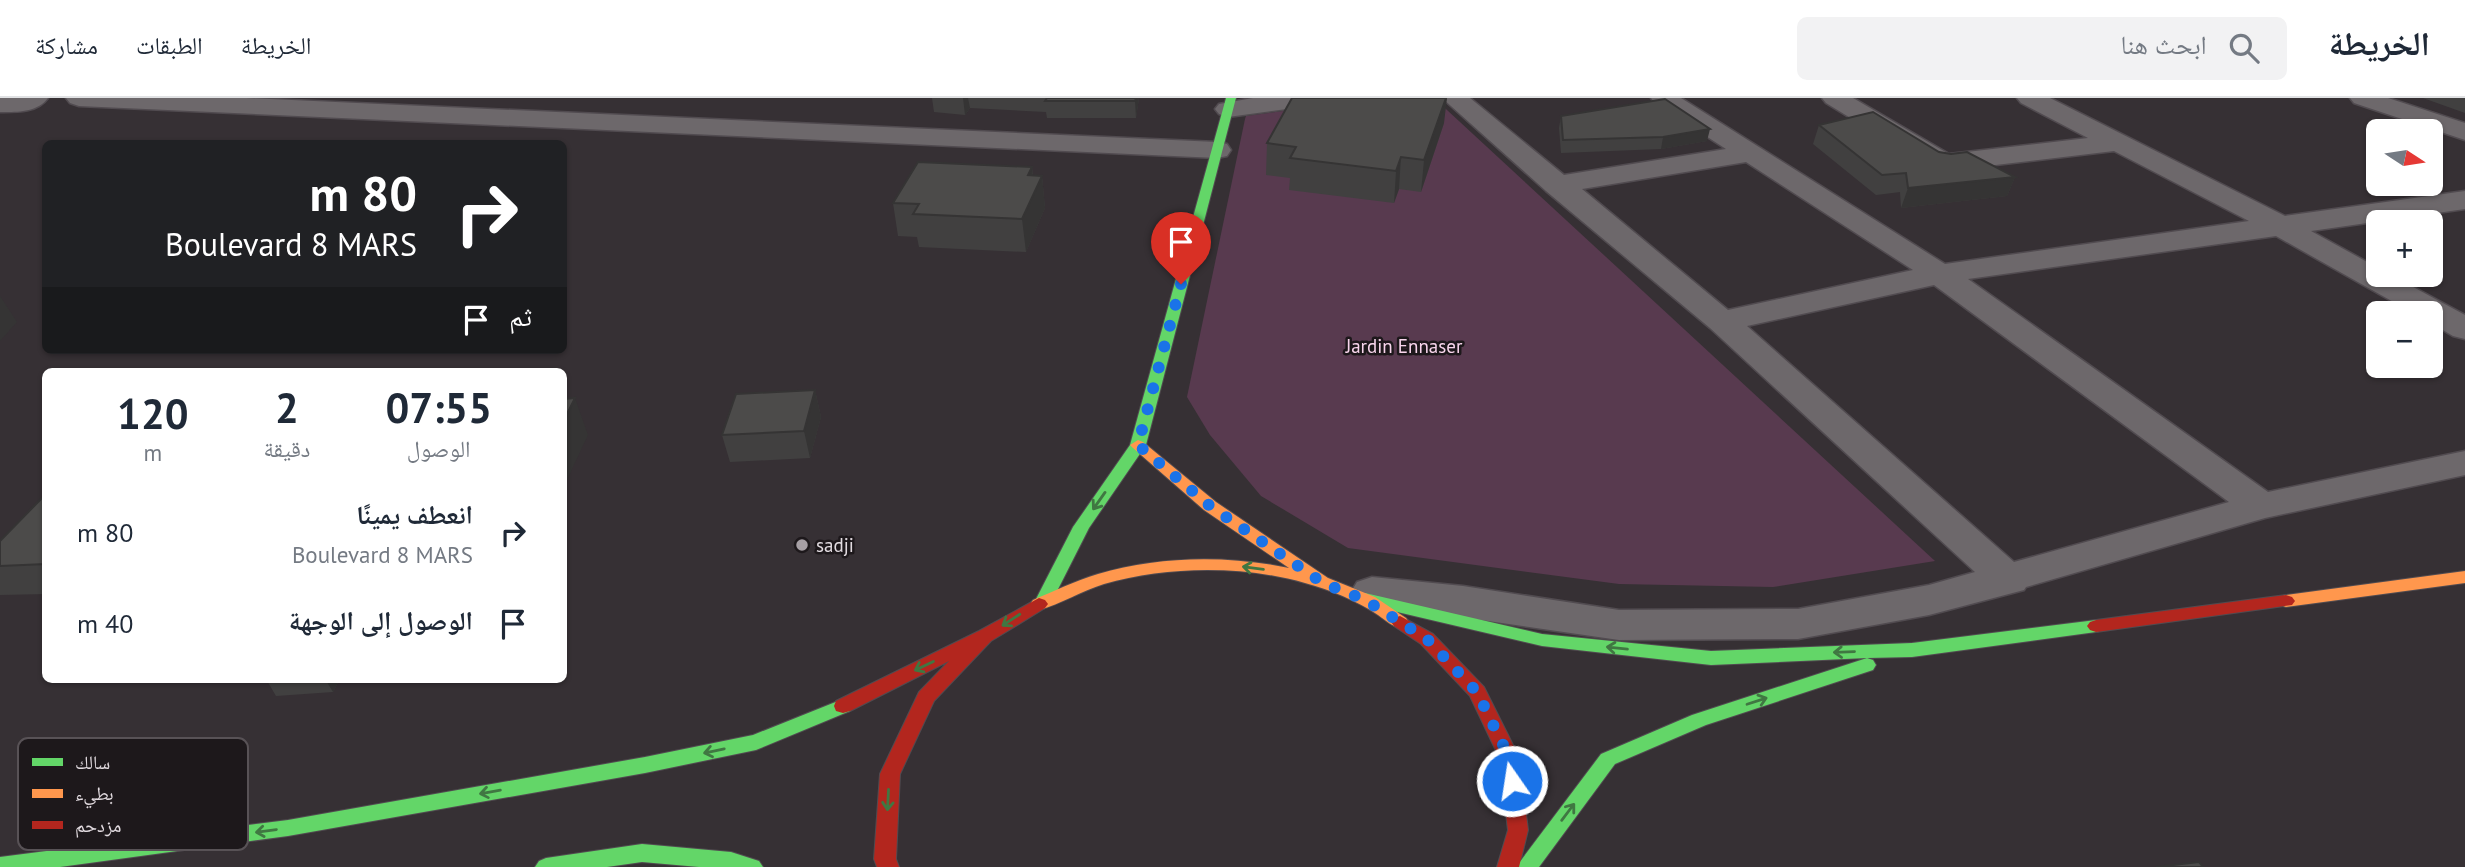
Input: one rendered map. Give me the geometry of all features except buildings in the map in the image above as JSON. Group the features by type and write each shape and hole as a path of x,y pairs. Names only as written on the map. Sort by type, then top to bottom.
{"main road":[{"path":"1044,601 1081,527 1138,445 1230,104"},
{"path":"1138,445 1210,506 1343,590 1427,639 1477,692 1509,757 1518,830 1508,867"},
{"path":"248,833 645,765 756,742 834,710 985,636 1044,601 1111,576 1183,565 1254,567 1542,640 1711,658 1912,650 2465,577"},
{"path":"888,867 885,859 890,774 926,697 985,636"},
{"path":"1527,867 1608,759 1699,720 1912,650"},
{"path":"0,866 121,850"},
{"path":"546,867 642,853 731,861 752,867"}],"street":[{"path":"0,104 21,104 35,98"},
{"path":"79,98 661,122 1217,150"},
{"path":"661,122 687,98"},
{"path":"1230,104 1309,98"},
{"path":"1455,98 1722,321 2009,580"},
{"path":"1664,98 1940,274 2261,506"},
{"path":"1835,98 1944,163 2115,143"},
{"path":"2030,98 2279,225 2465,329"},
{"path":"2363,98 2465,132"},
{"path":"1556,185 1751,153"},
{"path":"1722,321 1940,274 2465,200"},
{"path":"1343,590 1463,601 1619,625 1798,624 1929,600 2009,580 2261,506 2465,463"}],"green space":[{"name":"Jardin Ennaser","path":"1379,98 1434,98 1935,561 1773,587 1619,584 1348,548 1261,496 1210,435 1187,397 1245,119 1246,116"}],"traffic: fast":[{"path":"1044,601 1081,527 1138,445 1231,98"},
{"path":"1365,599 1542,640 1711,658 1912,650 2096,626"},
{"path":"1527,867 1608,759 1699,720 1867,665"},
{"path":"248,833 645,765 756,742 843,706"},
{"path":"0,866 121,850"},
{"path":"546,867 642,853 731,861 752,867"}],"traffic: slow":[{"path":"1138,445 1210,506 1323,583"},
{"path":"1039,604 1095,581 1145,570 1209,565 1241,566 1273,570 1335,586 1369,601 1400,622"},
{"path":"2286,601 2465,577"}],"traffic: jam":[{"path":"2096,626 2286,601"},
{"path":"888,867 885,859 890,774 926,697 985,636 1039,604"},
{"path":"1400,622 1427,639 1477,692 1509,757 1518,830 1508,867"},
{"path":"843,706 985,636"}],"place":[{"name":"sadji","path":"802,545"}],"route":[{"path":"1181,284 1138,445 1210,506 1323,583 1365,600 1427,639 1477,692 1509,757 1512,781"}]}
